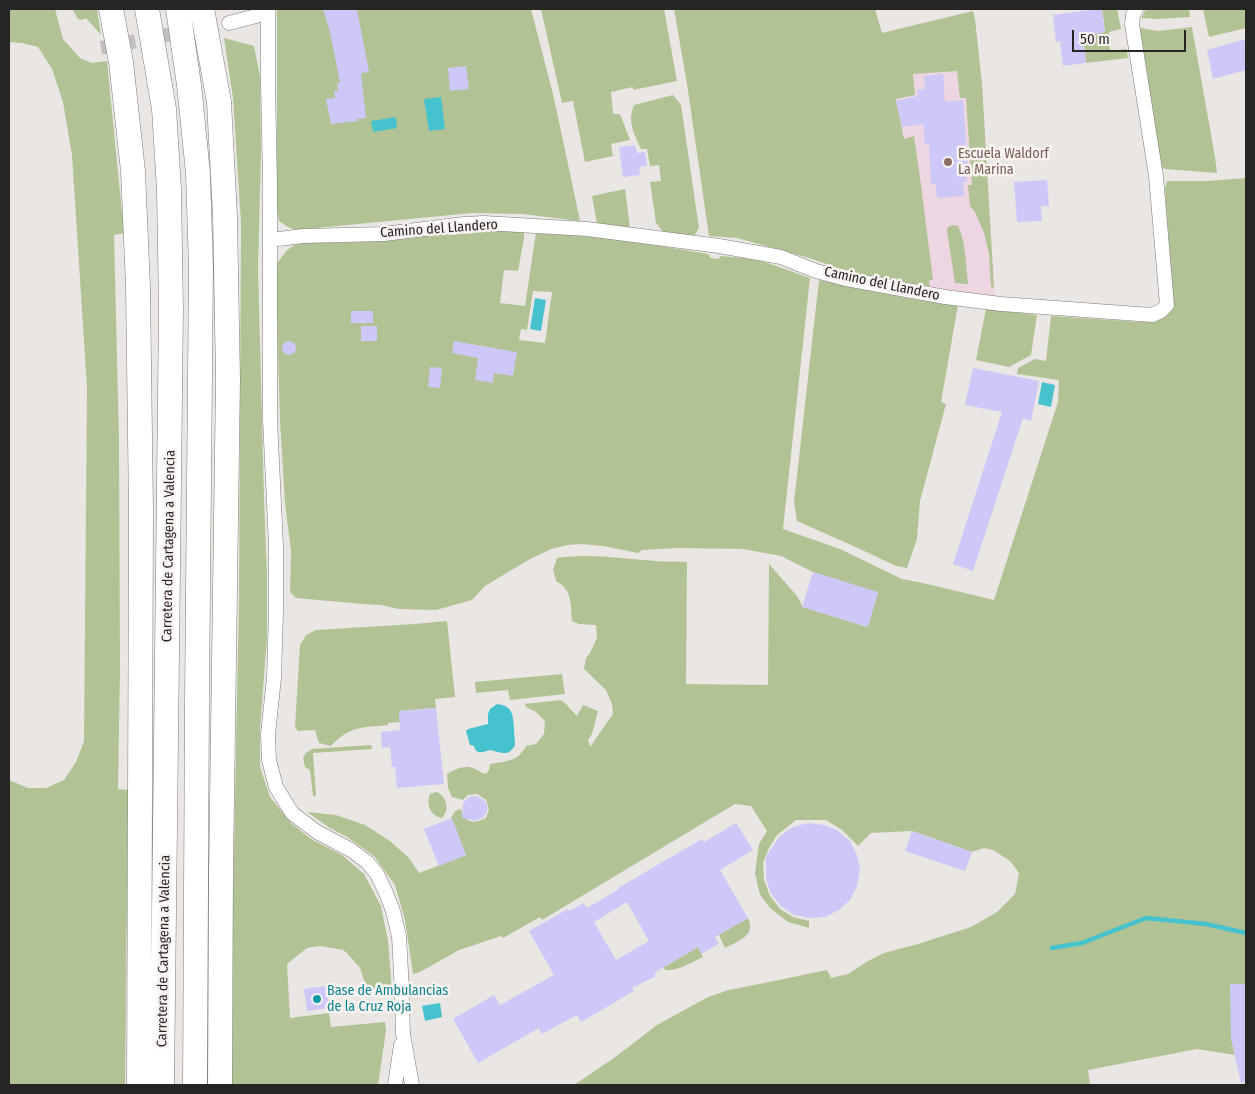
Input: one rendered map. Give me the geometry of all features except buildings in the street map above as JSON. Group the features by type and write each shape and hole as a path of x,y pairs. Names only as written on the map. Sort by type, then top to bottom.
{"highway":[{"path":"111,9 121,62 132,171 138,287 142,511 139,1085"},
{"path":"142,511 150,397 157,193 145,9"},
{"name":"Carretera de Cartagena a Valencia","path":"145,9 164,109 170,226 171,398 162,1085"},
{"path":"178,9 189,85 198,173 201,268 196,1085"},
{"path":"202,9 219,102"},
{"path":"220,1085 228,379 225,216 219,102 221,16"}],"street":[{"name":"Camino del Llandero","path":"270,240 303,236 384,234 484,223 587,229 705,244 781,257 816,271 846,279 945,297 1001,304 1152,315 1161,311 1167,305 1156,176 1132,24 1136,9"},
{"path":"221,16 268,11 270,419 276,546 274,678 268,734 268,760 276,787 292,813 317,832 351,850 367,862 377,874 383,886 393,911 398,936 403,1034 412,1085"},
{"path":"395,1085 403,1034"}],"shaded area":[{"name":"Escuela Waldorf La Marina","path":"973,11 982,84 995,297 930,289 914,185 881,33"}],"green space":[{"path":"9,9 55,9 63,39 80,58 92,63 107,61 124,233 114,235 119,439 120,669 118,789 128,790 125,1085 9,1085 9,780 28,788 46,788 64,780 76,762 84,741 87,388 72,155 63,102 52,69 38,47 9,42"},
{"path":"72,9 97,9 101,35 86,18 78,19"},
{"path":"277,9 531,9 554,98 580,221 522,214 472,213 296,230 279,221 277,208"},
{"path":"541,9 664,9 677,81 633,90 633,87 611,92 613,114 620,114 630,140 611,144 613,156 585,162 573,101 562,103"},
{"path":"674,9 875,9 882,33 973,11 982,84 994,288 991,287 989,253 984,233 975,212 970,206 968,185 972,185 966,98 960,98 957,71 913,74 915,95 896,99 904,139 914,136 933,280 929,280 930,289 847,271 809,258 737,238 709,236"},
{"path":"1102,9 1117,9 1121,29 1109,32 1110,51 1126,49 1128,58 1086,63 1084,43 1094,41 1094,34 1105,32"},
{"path":"1146,9 1189,9 1190,17 1141,18"},
{"path":"1203,9 1246,9 1246,28 1209,37"},
{"path":"1192,27 1217,173 1165,169 1162,167 1140,40 1140,28 1158,31"},
{"path":"224,38 254,46 260,76 261,152 258,268 267,637 260,730 260,767 270,797 291,823 311,839 342,855 364,874 381,906 388,941 392,991 372,989 365,983 360,968 343,950 320,946 307,948 287,964 290,1018 329,1013 331,1027 385,1022 386,1031 378,1085 232,1085 233,898 239,600 241,222 233,98"},
{"path":"673,95 681,105 699,228 694,236 663,232 656,223 650,182 661,181 659,165 650,166 647,149 641,149 631,122 634,105"},
{"path":"1246,178 1246,984 1230,984 1235,1055 1197,1049 1088,1070 1090,1085 574,1085 614,1058 657,1025 708,997 729,990 827,970 831,978 848,974 884,953 971,927 997,912 1015,894 1019,873 1010,861 993,850 984,848 972,852 912,831 871,833 858,846 842,830 826,820 796,820 777,835 763,863 764,880 770,896 780,909 793,917 809,921 809,928 788,922 770,908 760,895 755,873 759,844 767,831 751,806 735,804 542,920 540,917 503,938 501,936 459,950 413,974 405,920 395,885 374,856 307,812 336,815 365,825 390,841 409,858 419,873 466,855 451,818 455,811 461,809 465,818 474,822 486,818 489,809 486,800 477,794 468,795 463,800 452,797 448,788 447,774 457,769 468,767 486,774 490,764 515,758 526,746 536,744 544,734 545,721 536,712 526,707 525,704 560,700 577,716 583,705 598,711 592,734 588,740 590,747 613,714 612,704 606,690 584,669 586,658 597,638 596,625 579,624 572,621 570,598 565,589 556,581 553,570 557,558 594,556 687,562 686,684 768,685 769,564 797,596 803,607 867,627 878,593 813,572 781,556 743,549 676,548 642,550 638,553 582,544 551,549 530,559 485,586 472,600 436,610 399,609 381,605 296,598 290,592 291,551 285,503 280,421 276,276 278,262 287,250 298,243 365,242 436,234 456,235 460,229 490,228 524,232 518,271 504,270 500,303 525,306 535,239 536,234 539,232 624,240 708,254 711,258 719,259 720,256 744,258 765,262 810,278 783,529 840,549 902,579 994,600 1058,402 1059,380 1017,374 1018,368 1035,359 1046,361 1051,316 1141,322 1159,320 1168,314 1173,302 1165,189 1167,181 1208,181","holes":["533,291 552,292 545,343 519,340 521,329 527,330"]},
{"path":"625,189 630,228 597,224 592,196"},
{"path":"958,226 963,240 968,284 955,283 947,231 948,227"},
{"path":"819,280 912,299 958,305 941,402 946,404 920,501 917,539 907,568 896,566 797,521 794,502"},
{"path":"986,309 1037,315 1031,355 1009,367 976,360"},
{"path":"447,621 455,697 435,699 436,708 399,711 400,722 364,727 351,731 331,746 319,743 315,730 298,731 295,727 300,645 306,635 316,630"},
{"path":"562,674 565,694 510,700 508,690 476,693 475,682"},
{"path":"371,745 372,749 313,753 316,796 313,796 310,770 305,767 303,758 306,753 312,749"},
{"path":"437,792 445,800 447,808 442,818 434,815 428,802 430,794"},
{"path":"748,918 750,929 748,933 725,948 719,935"},
{"path":"698,947 703,957 679,968 665,970 664,967"}],"water":[{"path":"441,97 445,129 429,131 424,99"},
{"path":"396,117 397,128 373,132 371,121"},
{"path":"535,298 546,300 541,331 530,329"},
{"path":"1042,382 1055,385 1051,407 1038,404"},
{"path":"497,704 506,707 511,712 515,745 507,753 490,750 476,751 474,746 470,745 466,731 488,724 490,709"},
{"path":"440,1003 442,1017 425,1021 422,1006"}],"waterway":[{"path":"1052,948 1082,943 1146,918 1206,924 1246,933"}],"tunnel":[{"path":"101,48 229,23"}],"place":[{"name":"Escuela Waldorf La Marina","path":"948,162"},
{"name":"Base de Ambulancias de la Cruz Roja","path":"317,999"}]}
